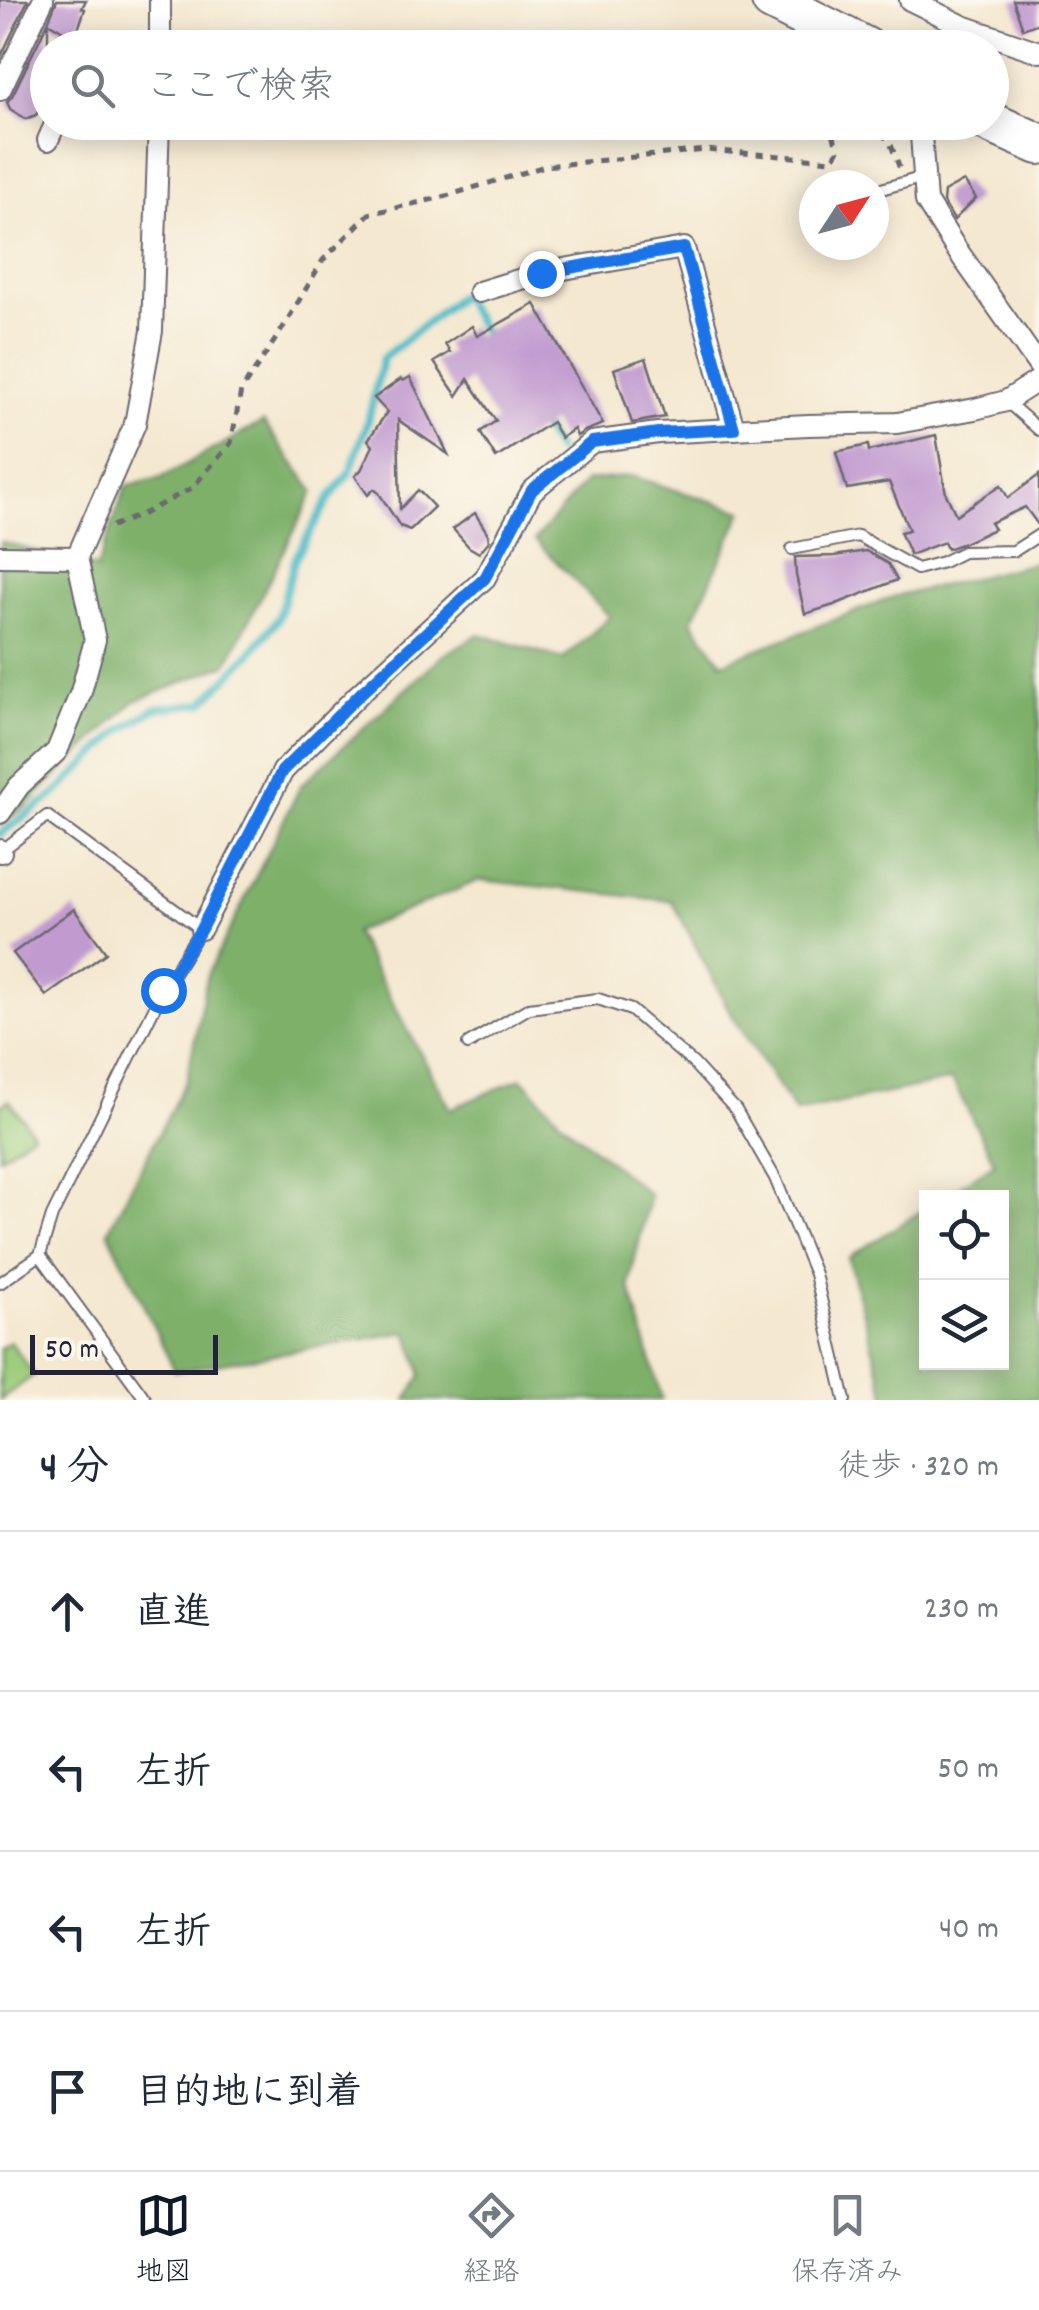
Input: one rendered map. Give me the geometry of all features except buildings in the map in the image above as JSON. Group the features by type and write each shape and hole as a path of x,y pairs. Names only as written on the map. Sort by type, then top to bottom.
{"highway":[{"path":"740,0 796,30"},
{"path":"772,0 831,30"},
{"path":"1009,115 1039,127"},
{"path":"1009,131 1039,144"}],"street":[{"path":"0,90 43,0"},
{"path":"160,0 160,30"},
{"path":"910,0 975,30"},
{"path":"961,30 963,26"},
{"path":"1009,42 1039,52"},
{"path":"0,814 19,786 57,752 80,692 94,640 77,558 135,424 152,331 159,140"},
{"path":"918,140 914,180 955,247 1039,366"},
{"path":"479,292 541,273 684,248 734,429"},
{"path":"201,929 282,771 485,578 532,490 592,442 658,433 897,423 1006,400 1039,380"},
{"path":"0,556 77,558"}],"lane":[{"path":"889,187 914,180"},
{"path":"1006,400 1039,430"},
{"path":"792,549 858,536 917,569 964,552 1014,551 1039,535"},
{"path":"0,851 47,816 201,929 147,1022 52,1216 40,1255 0,1283"},
{"path":"468,1044 529,1008 598,999 631,1010 693,1063 736,1110 775,1178 816,1274 845,1400"},
{"path":"40,1255 146,1400"}],"path":[{"path":"86,536 141,515 192,488 231,443 241,391 323,260 370,214 545,166 705,150 832,160 838,150 835,140"},
{"path":"888,140 914,180"}],"green space":[{"path":"263,422 314,491 227,664 133,702 25,807 0,824 0,542 97,568 126,486 161,478"},
{"path":"631,476 743,511 692,621 722,663 893,597 1039,562 1039,1400 887,1400 848,1258 919,1212 919,1370 1009,1370 1009,1190 954,1190 995,1163 952,1080 795,1112 730,1012 672,901 480,880 354,932 451,1109 522,1078 562,1122 650,1195 629,1284 662,1400 407,1400 422,1375 407,1332 175,1371 108,1231 187,1079 207,976 301,785 442,656 479,634 563,659 610,617 535,540 586,481"},
{"path":"9,1100 33,1133 0,1157 0,1106"},
{"path":"10,1342 34,1375 0,1400 0,1349"}],"waterway":[{"path":"0,834 54,795 120,731 155,709 203,703 251,653 278,619 295,559 329,499 350,472 368,421 383,358 461,295 489,341"},
{"path":"539,421 557,451"}],"route":[{"path":"163,990 201,929 282,771 485,578 532,490 592,442 734,429 684,248 541,273"}]}
